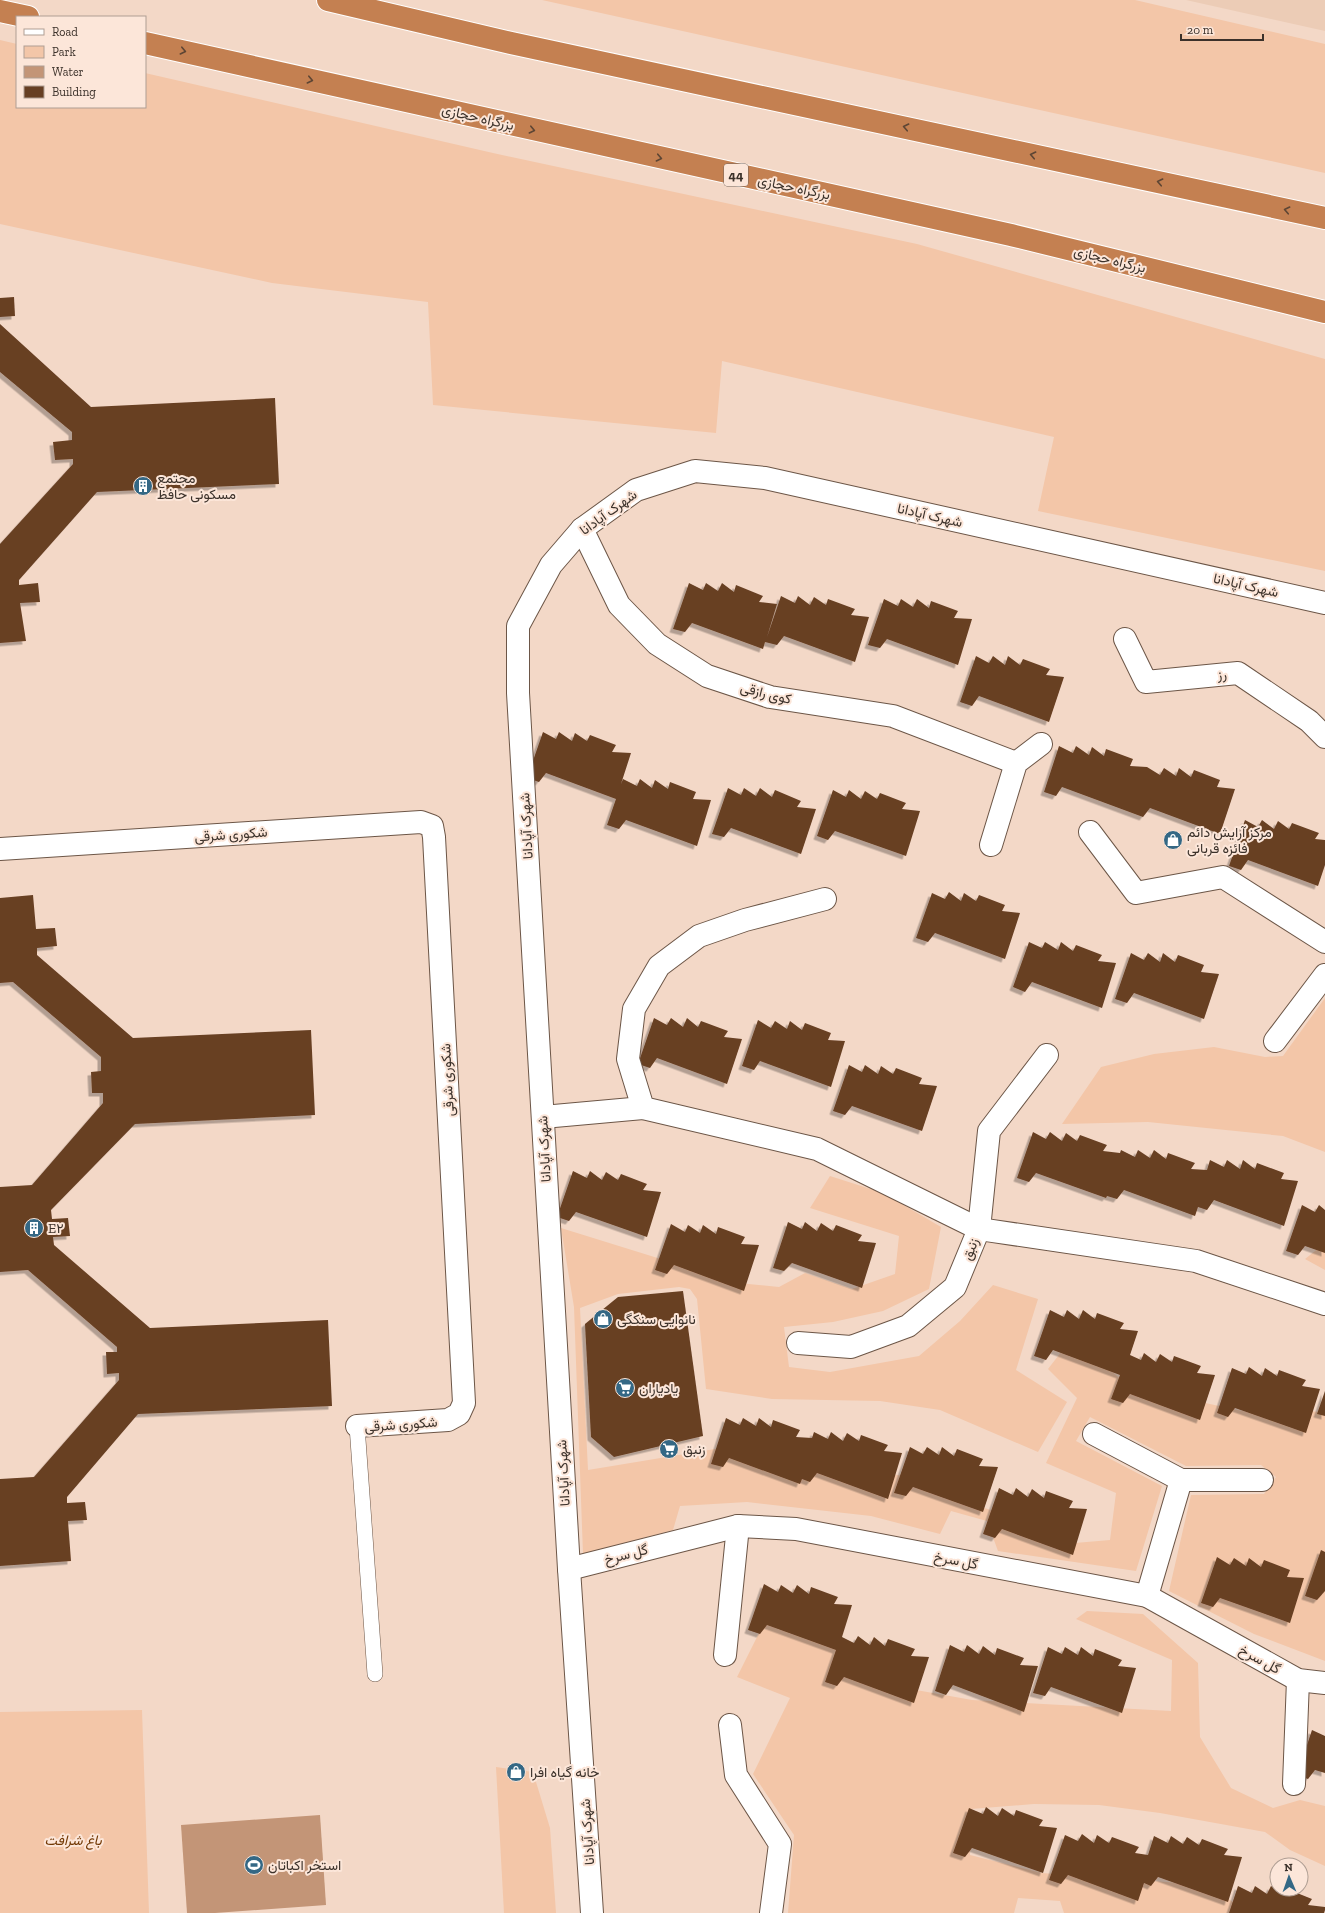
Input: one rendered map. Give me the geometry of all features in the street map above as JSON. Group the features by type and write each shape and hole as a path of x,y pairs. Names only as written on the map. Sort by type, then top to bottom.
{"highway":[{"path":"328,0 511,43 1325,218"},
{"path":"0,11 23,16"},
{"name":"بزرگراه حجازی","path":"146,43 1011,235 1322,311"}],"street":[{"name":"شهرک آپادانا","path":"592,1913 569,1569 518,693 518,626 551,565 582,529 636,490 695,471 765,478 1325,602"},
{"name":"کوی رازقی","path":"582,529 619,605 657,644 707,676 770,697 893,716 1016,763"},
{"name":"رز","path":"1126,639 1146,682 1238,673 1309,721 1325,737"},
{"path":"991,845 1016,763 1041,744"},
{"name":"شکوری شرقی","path":"0,848 421,822 432,826 434,837 464,1403 459,1414 448,1420 357,1426"},
{"path":"1090,832 1136,893 1223,876 1325,942"},
{"path":"643,1108 628,1059 634,1009 659,966 699,936 745,920 825,899"},
{"path":"1275,1041 1325,975"},
{"name":"زنبق","path":"798,1343 851,1346 908,1326 955,1287 979,1229 989,1131 1047,1055"},
{"path":"542,1117 643,1108 817,1149 979,1229 1196,1261 1325,1304"},
{"path":"1094,1434 1181,1480 1262,1480"},
{"path":"1147,1596 1181,1480"},
{"path":"726,1654 738,1526"},
{"name":"گل سرخ","path":"569,1569 738,1526 796,1529 1147,1596 1298,1680 1325,1683"},
{"path":"1294,1784 1298,1680"},
{"path":"730,1725 736,1775 780,1844 770,1913"}],"lane":[{"name":"شکوری شرقی","path":"357,1426 375,1674"}],"shaded area":[{"path":"1186,0 1325,0 1325,31"}],"green space":[{"path":"542,0 1135,0 1325,44 1325,173"},
{"path":"0,40 16,44 16,108 146,108 146,73 493,153 917,244 1325,359 1325,571 1038,511 1054,437 722,361 716,433 433,405 428,302 272,283 0,224"},
{"path":"1325,998 1325,1152 1283,1136 1148,1122 1062,1124 1101,1067 1154,1054 1214,1047 1265,1057 1283,1056"},
{"path":"830,1176 883,1193 941,1227 929,1289 883,1311 833,1322 784,1327 789,1367 830,1372 919,1356 960,1321 993,1285 1038,1299 1016,1370 1067,1402 1038,1452 940,1410 880,1401 772,1399 706,1389 697,1299 690,1289 679,1287 618,1294 580,1308 588,1470 715,1449 780,1470 840,1468 947,1481 963,1501 1012,1517 1075,1543 1110,1540 1116,1493 1046,1463 1077,1398 1048,1369 1072,1338 1142,1397 1196,1401 1261,1415 1283,1407 1325,1413 1325,1661 1254,1634 1169,1591 1191,1495 1264,1494 1276,1477 1261,1465 1186,1466 1090,1417 1076,1441 1162,1486 1136,1571 998,1551 987,1521 951,1511 940,1534 871,1516 747,1502 680,1506 673,1530 583,1554 574,1307 561,1228 738,1283 779,1287 805,1273 852,1289 895,1274 899,1236 810,1208"},
{"path":"1325,1243 1325,1270 1305,1259"},
{"path":"770,1611 905,1688 972,1700 1171,1711 1172,1660 1076,1619 1087,1611 1143,1614 1198,1663 1200,1737 1231,1788 1273,1808 1300,1800 1325,1806 1325,1866 1309,1859 1309,1857 1305,1857 1290,1850 1265,1832 1160,1813 1099,1805 1034,1804 971,1809 970,1855 1042,1873 1208,1885 1249,1913 1064,1913 1060,1901 1018,1898 1014,1913 788,1913 794,1835 753,1774 790,1698 737,1677"},
{"name":"باغ شرافت","path":"142,1710 149,1913 0,1913 0,1712"},
{"path":"496,1767 533,1772 550,1828 556,1913 504,1913"}],"water":[{"name":"استخر اکباتان","path":"320,1815 326,1905 215,1913 187,1913 181,1825"}],"building":[{"path":"14,297 15,316 0,317 0,298"},
{"name":"مجتمع مسکونی حافظ","path":"0,324 91,407 275,398 279,484 97,492 19,580 19,585 38,583 40,602 20,603 26,641 0,643 0,544 73,464 73,459 55,460 53,442 72,440 72,432 0,372"},
{"path":"689,583 703,590 706,583 718,591 722,583 734,592 736,585 763,596 759,602 777,604 767,637 781,596 795,603 798,596 810,605 814,597 826,605 828,599 855,609 851,615 869,617 855,662 784,636 777,645 765,642 763,649 692,623 685,632 673,629"},
{"path":"884,599 898,606 901,599 913,607 917,599 929,608 931,601 958,611 954,618 972,619 958,665 887,639 880,648 868,645"},
{"path":"976,656 989,663 993,656 1005,665 1008,656 1020,665 1023,659 1050,669 1046,675 1064,677 1049,722 979,696 972,706 960,702"},
{"path":"543,732 556,739 559,732 572,741 575,733 587,741 590,735 616,745 612,752 631,753 621,784 623,779 637,786 640,779 652,788 655,780 668,789 670,782 696,792 693,799 711,800 697,846 626,820 619,829 607,825 616,799 546,773 539,782 527,778"},
{"path":"1059,746 1073,753 1076,746 1089,755 1092,747 1104,756 1106,749 1133,759 1130,766 1147,767 1160,775 1164,768 1176,776 1179,768 1191,777 1194,770 1220,780 1217,787 1235,789 1220,834 1150,808 1143,817 1062,787 1056,796 1044,792"},
{"path":"728,788 741,795 744,788 756,796 760,788 772,797 775,790 801,801 797,807 816,809 801,854 731,828 724,837 712,834"},
{"path":"833,790 846,797 849,790 861,799 865,791 877,799 880,793 906,803 902,809 920,811 906,856 835,831 828,840 817,836"},
{"path":"1245,820 1258,827 1262,820 1274,829 1278,821 1289,829 1292,823 1319,833 1315,839 1325,840 1325,865 1318,886 1248,860 1241,870 1229,866"},
{"path":"949,892 961,901 964,893 976,901 979,895 1005,905 1002,911 1020,913 1005,959 935,933 928,942 916,938 932,893 945,899"},
{"name":"E۲","path":"33,895 36,929 55,928 57,946 37,948 37,955 133,1038 311,1030 315,1115 135,1124 51,1210 52,1219 68,1218 70,1236 53,1237 54,1245 150,1328 328,1320 332,1406 138,1414 67,1497 67,1503 85,1502 87,1520 68,1521 71,1561 0,1566 0,1479 34,1477 119,1380 119,1373 107,1374 106,1352 117,1352 117,1347 28,1270 0,1272 0,1187 32,1185 103,1103 103,1093 92,1093 91,1072 101,1071 101,1057 13,982 0,983 0,898"},
{"path":"1029,942 1042,948 1045,942 1058,950 1061,942 1073,951 1076,945 1102,955 1098,961 1116,963 1102,1008 1032,982 1025,992 1013,987"},
{"path":"1131,953 1144,960 1148,953 1160,962 1163,953 1175,962 1178,955 1204,965 1201,972 1219,974 1204,1019 1134,993 1127,1003 1115,999"},
{"path":"654,1018 667,1025 671,1018 683,1027 687,1018 698,1027 701,1021 728,1031 724,1037 742,1039 727,1084 657,1058 650,1068 638,1064"},
{"path":"758,1020 771,1028 775,1021 787,1029 790,1021 802,1030 805,1023 831,1033 828,1040 845,1041 831,1087 760,1061 754,1070 742,1066"},
{"path":"849,1065 862,1072 865,1065 878,1074 881,1066 893,1074 896,1068 922,1078 919,1084 937,1086 922,1131 852,1106 845,1115 833,1111"},
{"path":"1033,1132 1046,1139 1050,1132 1062,1141 1066,1133 1077,1141 1080,1135 1107,1145 1103,1151 1120,1153 1121,1150 1135,1157 1138,1150 1150,1158 1154,1150 1166,1159 1168,1153 1195,1163 1191,1169 1207,1170 1210,1160 1224,1167 1227,1160 1240,1169 1243,1160 1255,1169 1257,1163 1284,1173 1281,1179 1298,1181 1284,1226 1214,1200 1207,1210 1198,1207 1195,1216 1124,1190 1117,1199 1107,1196 1106,1198 1036,1173 1029,1182 1017,1178"},
{"path":"573,1171 587,1178 590,1171 602,1180 606,1172 618,1180 621,1174 647,1184 643,1190 661,1192 647,1237 576,1212 569,1221 557,1217"},
{"path":"1302,1205 1315,1212 1319,1205 1325,1210 1325,1253 1305,1246 1298,1255 1286,1251"},
{"path":"788,1222 802,1229 805,1222 817,1231 821,1223 833,1231 836,1225 862,1235 858,1241 876,1243 862,1288 792,1263 784,1271 773,1268"},
{"path":"671,1224 685,1232 688,1225 700,1233 703,1225 716,1234 718,1227 745,1237 741,1244 759,1245 744,1291 674,1265 667,1274 655,1270"},
{"path":"683,1291 703,1436 614,1457 591,1437 585,1324 618,1297"},
{"path":"1050,1310 1064,1317 1067,1310 1079,1319 1083,1310 1095,1319 1097,1313 1124,1323 1120,1329 1138,1331 1130,1355 1141,1360 1144,1353 1156,1362 1160,1354 1172,1362 1174,1356 1201,1366 1197,1373 1215,1375 1200,1420 1130,1394 1123,1403 1111,1399 1120,1375 1053,1350 1046,1360 1034,1356"},
{"path":"1249,1367 1262,1376 1265,1368 1277,1376 1279,1370 1306,1380 1302,1386 1320,1389 1306,1433 1235,1408 1228,1417 1217,1413 1232,1368 1246,1374"},
{"path":"1325,1391 1325,1416 1317,1414"},
{"path":"726,1418 740,1425 743,1418 756,1426 759,1418 771,1427 773,1420 800,1430 796,1437 812,1438 814,1432 828,1439 831,1432 843,1441 847,1433 859,1441 861,1435 888,1445 884,1451 902,1453 888,1499 817,1473 810,1482 802,1479 800,1484 729,1458 723,1467 711,1464"},
{"path":"910,1447 923,1454 927,1447 939,1455 942,1447 954,1456 957,1449 983,1459 979,1466 998,1467 983,1512 913,1487 906,1496 894,1493"},
{"path":"999,1488 1013,1495 1016,1488 1028,1497 1032,1489 1044,1498 1046,1491 1073,1501 1069,1508 1087,1509 1073,1555 1002,1529 995,1538 983,1534"},
{"path":"1321,1550 1325,1552 1325,1591 1317,1600 1305,1596"},
{"path":"1217,1557 1230,1565 1234,1558 1246,1566 1249,1558 1261,1567 1264,1560 1290,1570 1287,1577 1304,1578 1290,1623 1220,1598 1213,1607 1201,1603"},
{"path":"764,1584 778,1592 781,1585 793,1593 797,1585 809,1594 811,1587 838,1597 834,1604 852,1605 842,1637 854,1643 858,1636 870,1645 874,1637 885,1646 888,1639 915,1649 911,1656 929,1657 914,1703 844,1677 837,1686 825,1682 836,1650 767,1625 760,1634 748,1630"},
{"path":"950,1645 964,1652 967,1645 979,1654 983,1646 995,1655 997,1648 1024,1658 1020,1665 1038,1666 1024,1712 953,1685 946,1695 935,1691"},
{"path":"1048,1647 1062,1654 1065,1647 1078,1655 1081,1647 1093,1656 1095,1649 1122,1660 1118,1666 1136,1668 1122,1713 1051,1687 1045,1696 1033,1693"},
{"path":"1312,1730 1325,1736 1325,1773 1315,1770 1308,1779 1297,1775"},
{"path":"986,1807 998,1816 1002,1808 1014,1816 1016,1810 1043,1820 1039,1826 1057,1828 1043,1873 972,1848 965,1857 953,1853 969,1808 983,1814"},
{"path":"1082,1834 1094,1843 1097,1835 1109,1843 1112,1837 1139,1847 1135,1853 1148,1855 1154,1836 1168,1843 1171,1836 1183,1844 1187,1837 1199,1845 1202,1839 1228,1849 1224,1855 1242,1857 1228,1902 1158,1877 1151,1886 1144,1883 1138,1901 1068,1875 1061,1884 1049,1880 1065,1835 1078,1841"},
{"path":"1238,1886 1252,1893 1255,1886 1267,1894 1269,1890 1269,1897 1307,1897 1312,1899 1308,1905 1325,1907 1324,1913 1229,1913"}],"place":[{"name":"مجتمع مسکونی حافظ","path":"143,486"},
{"name":"مرکز آرایش دائم فائزه قربانی","path":"1173,840"},
{"name":"E۲","path":"34,1228"},
{"name":"نانوایی سنکگی","path":"603,1319"},
{"name":"یادیاران","path":"625,1388"},
{"name":"زنبق","path":"669,1449"},
{"name":"خانه گیاه افرا","path":"516,1772"},
{"name":"استخر اکباتان","path":"254,1865"}]}
